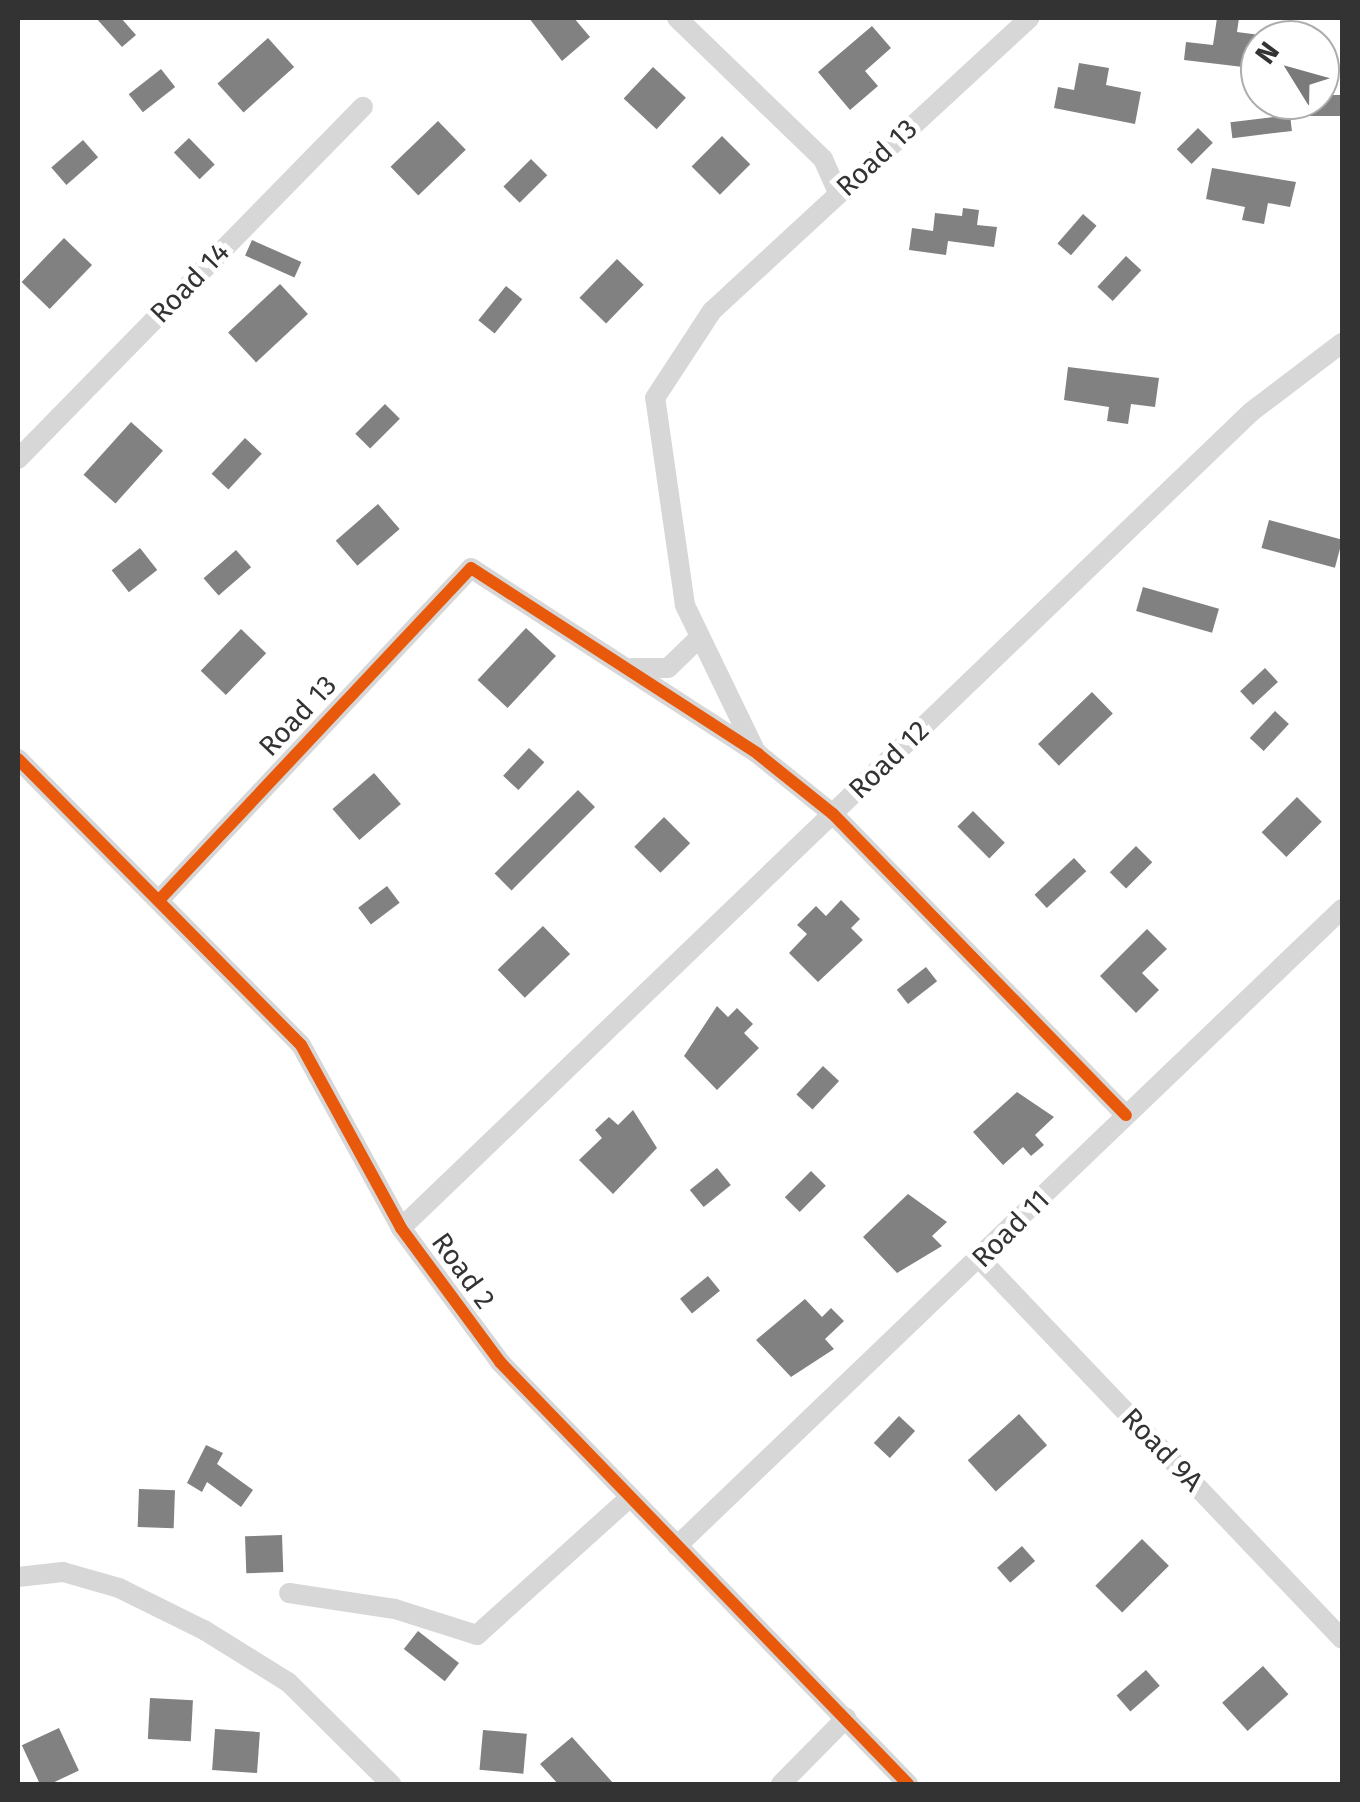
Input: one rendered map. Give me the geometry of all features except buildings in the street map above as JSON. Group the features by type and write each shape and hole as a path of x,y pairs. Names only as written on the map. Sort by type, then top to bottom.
{"street":[{"path":"677,18 823,159 838,193"},
{"name":"Road 13","path":"699,638 684,604 655,398 712,311 1030,18"},
{"name":"Road 14","path":"18,459 363,107"},
{"name":"Road 12","path":"401,1228 1251,412 1342,343"},
{"name":"Road 13","path":"162,898 471,568 630,668"},
{"path":"630,668 668,668 699,638 758,754"},
{"path":"630,668 758,754 833,814 1126,1115"},
{"name":"Road 2","path":"18,759 162,898 301,1046 401,1228 500,1362 908,1784"},
{"name":"Road 11","path":"677,1546 981,1260 1342,909"},
{"name":"Road 9A","path":"981,1260 1342,1639"},
{"path":"288,1594 395,1609 478,1636 628,1498"},
{"path":"18,1577 63,1572 119,1588 204,1630 288,1682 392,1784"},
{"path":"781,1784 846,1718"}],"cycle path":[{"path":"162,897 471,568 758,754 833,814 1126,1115"},
{"path":"18,759 301,1045 401,1228 500,1362 908,1784"}]}
